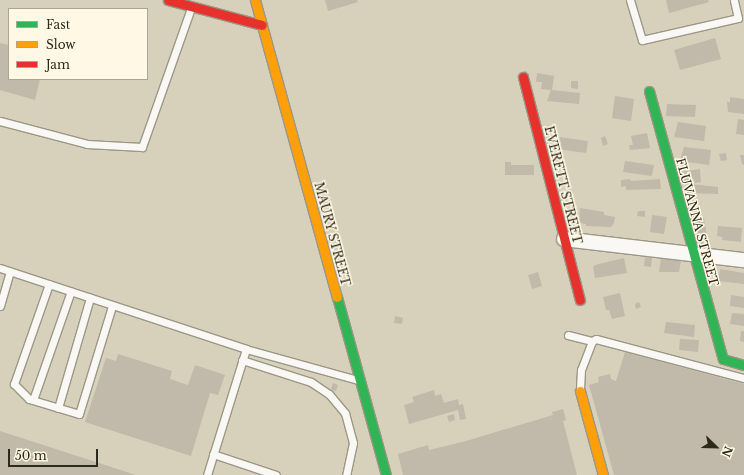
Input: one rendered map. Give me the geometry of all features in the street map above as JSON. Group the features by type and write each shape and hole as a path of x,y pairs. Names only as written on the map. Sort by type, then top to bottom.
{"street":[{"path":"168,0 262,25"},
{"name":"MAURY STREET","path":"255,0 386,475"},
{"name":"EVERETT STREET","path":"523,77 580,300"},
{"name":"FLUVANNA STREET","path":"649,91 723,359 744,365"},
{"path":"564,239 744,260"},
{"path":"580,391 603,475"}],"lane":[{"path":"630,0 642,40 738,18 734,0"},
{"path":"0,121 87,144 142,146 192,6"},
{"path":"0,268 246,349 360,381"},
{"path":"0,306 10,271"},
{"path":"49,284 14,384 18,391 33,400 79,414 112,306"},
{"path":"33,400 71,291"},
{"path":"58,408 90,298"},
{"path":"568,335 592,341 596,339 744,378"},
{"path":"580,391 580,370 592,341"},
{"path":"207,475 246,349"},
{"path":"242,360 311,382 329,394 345,413 353,442 346,475"},
{"path":"213,454 276,475"}],"building":[{"path":"325,0 357,0 358,2 328,11"},
{"path":"666,0 708,0 709,2 669,13"},
{"path":"715,38 721,59 680,70 674,50"},
{"path":"0,43 8,45 8,80 40,80 35,100 0,90"},
{"path":"537,73 554,76 552,90 580,93 579,104 547,101 551,90 541,89 542,82 536,82"},
{"path":"571,81 578,81 578,89 571,88"},
{"path":"615,96 634,99 631,121 612,118"},
{"path":"730,97 744,99 744,114 728,112 727,102 730,102"},
{"path":"667,104 696,105 695,117 666,116"},
{"path":"738,119 744,120 744,135 736,134"},
{"path":"678,122 706,126 704,141 674,137"},
{"path":"647,133 650,148 630,150 629,145 633,145 631,136"},
{"path":"605,136 608,144 603,146 601,138"},
{"path":"559,137 588,141 586,153 557,149"},
{"path":"684,147 711,150 709,165 680,161"},
{"path":"726,153 727,160 721,161 719,154"},
{"path":"740,155 744,155 744,165 742,164"},
{"path":"625,161 654,165 652,176 623,172"},
{"path":"505,162 511,162 511,165 534,165 534,175 505,175"},
{"path":"700,169 701,182 695,183 694,179 682,182 680,172"},
{"path":"630,179 631,181 660,179 661,189 626,190 626,186 621,187 621,180"},
{"path":"691,184 718,187 718,194 687,193 687,185"},
{"path":"580,208 604,212 604,215 615,217 614,223 611,227 586,226 586,224 579,223"},
{"path":"638,211 645,211 645,217 637,216"},
{"path":"652,215 667,217 664,234 650,232"},
{"path":"698,215 699,219 704,218 708,243 699,245 694,217"},
{"path":"718,226 742,228 741,242 722,240 722,237 717,236"},
{"path":"645,257 652,258 651,267 644,266"},
{"path":"624,258 627,273 595,278 593,267 595,265"},
{"path":"661,258 681,261 679,272 659,272"},
{"path":"720,269 744,273 744,284 718,281"},
{"path":"538,272 542,286 532,289 528,275"},
{"path":"620,293 625,316 612,319 609,310 606,310 603,297"},
{"path":"731,295 744,297 744,308 730,306"},
{"path":"639,302 641,307 636,309 635,304"},
{"path":"732,313 744,314 744,326 730,324"},
{"path":"395,316 403,318 402,324 394,323"},
{"path":"666,322 695,325 694,337 664,333"},
{"path":"741,331 744,331 744,342 740,341"},
{"path":"680,339 699,340 698,352 679,350"},
{"path":"625,352 744,384 744,475 614,475 589,385 599,382 598,377 610,374 611,379 616,381"},
{"path":"118,354 172,371 170,379 188,385 195,365 225,375 218,395 210,393 191,456 85,422 106,358 116,361"},
{"path":"333,383 338,385 336,391 331,390"},
{"path":"434,390 435,396 441,394 444,403 458,399 459,405 463,404 466,419 460,420 458,410 409,424 404,405 414,402 412,397"},
{"path":"563,409 566,420 563,421 577,475 403,475 398,454 428,445 429,450 466,441 553,415 552,412"},
{"path":"454,414 455,420 449,422 447,416"},
{"path":"0,431 136,475 0,475"}],"traffic: fast":[{"path":"649,91 723,359 744,365"},
{"path":"337,297 386,475"}],"traffic: slow":[{"path":"255,0 337,297"},
{"path":"580,391 603,475"}],"traffic: jam":[{"path":"168,0 262,25"},
{"path":"523,77 580,300"}]}
